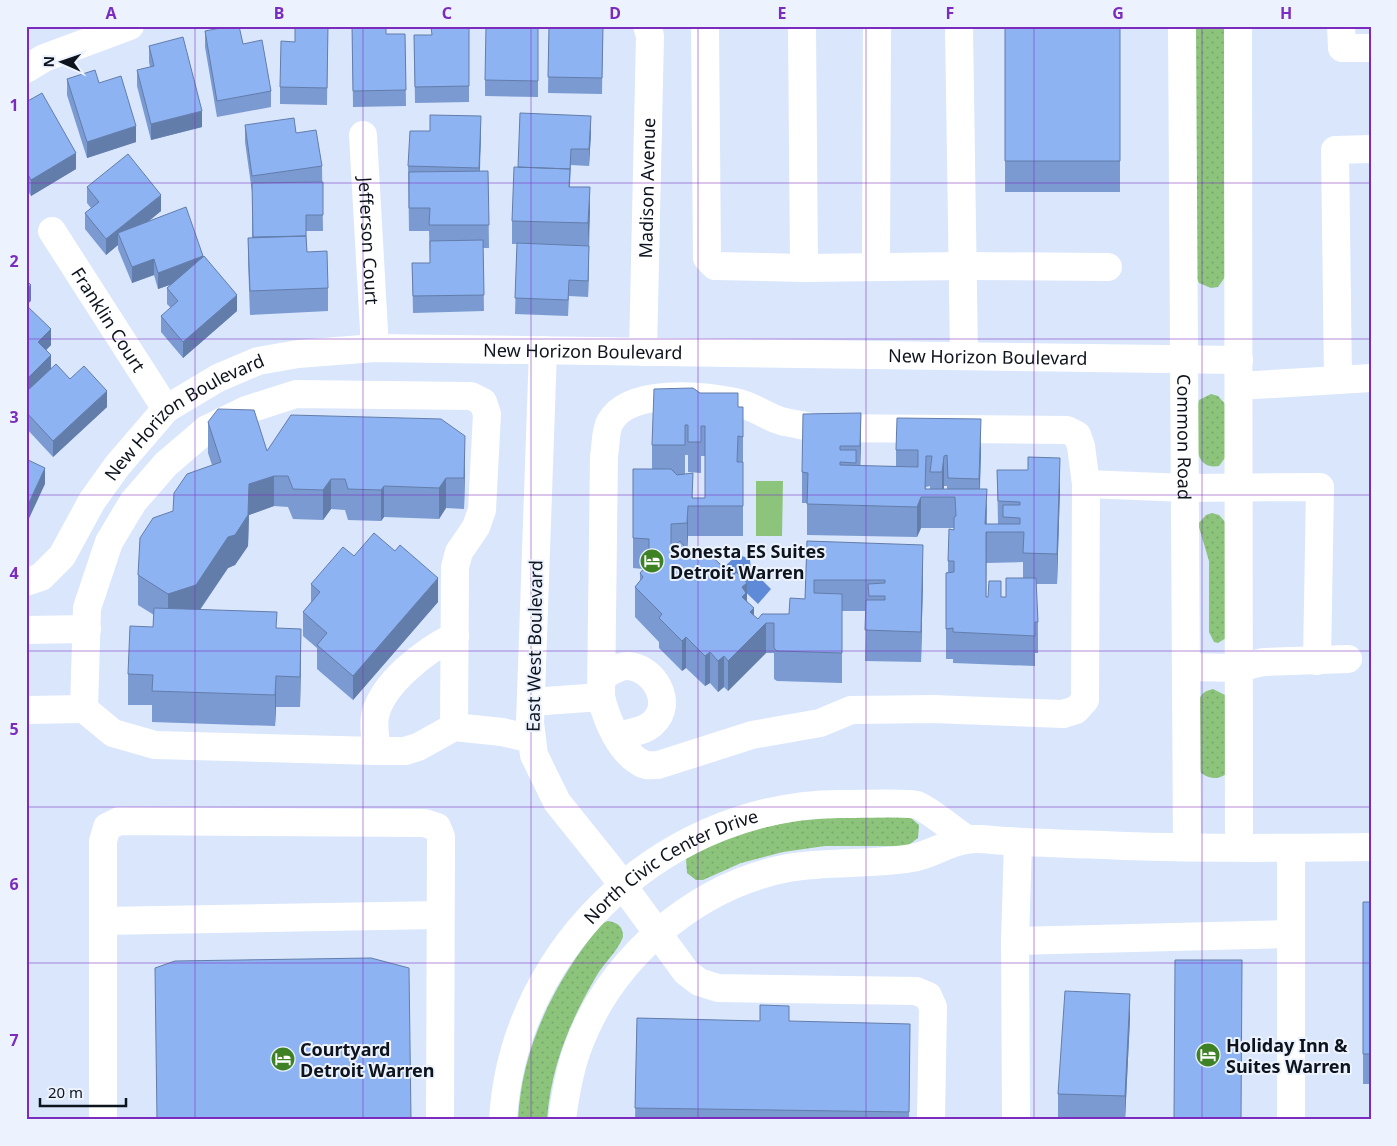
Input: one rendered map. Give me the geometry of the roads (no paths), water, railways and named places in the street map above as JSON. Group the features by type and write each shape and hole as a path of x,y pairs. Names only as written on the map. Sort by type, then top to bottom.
{"street":[{"path":"26,70 44,58 130,26"},
{"name":"Madison Avenue","path":"643,352 650,36 647,26"},
{"path":"705,26 707,258 715,266 728,268 1108,267"},
{"path":"802,26 804,268"},
{"path":"876,267 877,26"},
{"path":"959,26 964,356"},
{"name":"Common Road","path":"1182,26 1186,359 1188,847"},
{"path":"1238,26 1239,847"},
{"path":"1341,26 1342,48 1371,48"},
{"name":"Jefferson Court","path":"363,135 376,348"},
{"path":"1338,380 1335,150 1371,149"},
{"name":"Franklin Court","path":"52,231 166,409"},
{"name":"New Horizon Boulevard","path":"26,582 41,577 62,556 92,501 117,466 166,409 218,378 258,361 298,354 376,348 1186,359 1239,373 1338,380 1371,378"},
{"name":"East West Boulevard","path":"543,350 531,702 532,739 534,755 557,802 686,972 700,982 718,988 916,991 928,996 933,1007 931,1120"},
{"path":"84,709 87,608 109,542 133,502 166,464 207,429 246,410 296,394 471,396 483,402 487,414 482,510 476,527 459,552 455,567 454,727"},
{"path":"687,397 734,401 753,406 780,420 814,428 1067,430 1077,436 1081,446 1086,484 1084,700 1076,710 1063,714 933,710 851,710 820,723 752,735 658,765 644,765 630,755 605,714 602,687 604,456 609,424 616,414 633,403 644,399 687,397"},
{"path":"1086,484 1186,488 1320,487 1317,660"},
{"path":"92,501 121,522"},
{"path":"26,630 87,630"},
{"path":"376,751 375,717 383,696 419,658 433,647 455,636"},
{"path":"1187,667 1240,668 1264,662 1348,659"},
{"path":"531,702 602,687 626,666 638,668 649,674 659,687 662,700 660,713 653,723 641,730 617,736"},
{"path":"26,710 84,709 113,733 155,745 376,751 405,750 418,747 454,727 502,732 532,739"},
{"name":"North Civic Center Drive","path":"504,1120 511,1064 524,1023 547,977 568,944 596,910 622,886 660,858 717,827 753,815 791,807 828,803 916,805 967,839"},
{"path":"103,1120 104,841 107,828 119,821 424,823 437,827 441,837 440,1120"},
{"path":"562,1120 568,1081 577,1048 594,1013 620,973 656,934 689,908 721,891 756,877 787,868 912,858 967,839 1188,847 1371,847"},
{"path":"1016,1120 1015,941 1018,842"},
{"path":"1291,848 1291,1120"},
{"path":"103,921 440,914"},
{"path":"1015,941 1291,934"}],"water":[{"path":"737,555 750,560 751,569 771,589 758,604 722,569"}],"place":[{"name":"Sonesta ES Suites Detroit Warren","path":"652,561"},
{"name":"Holiday Inn & Suites Warren","path":"1208,1055"},
{"name":"Courtyard Detroit Warren","path":"283,1059"}]}
